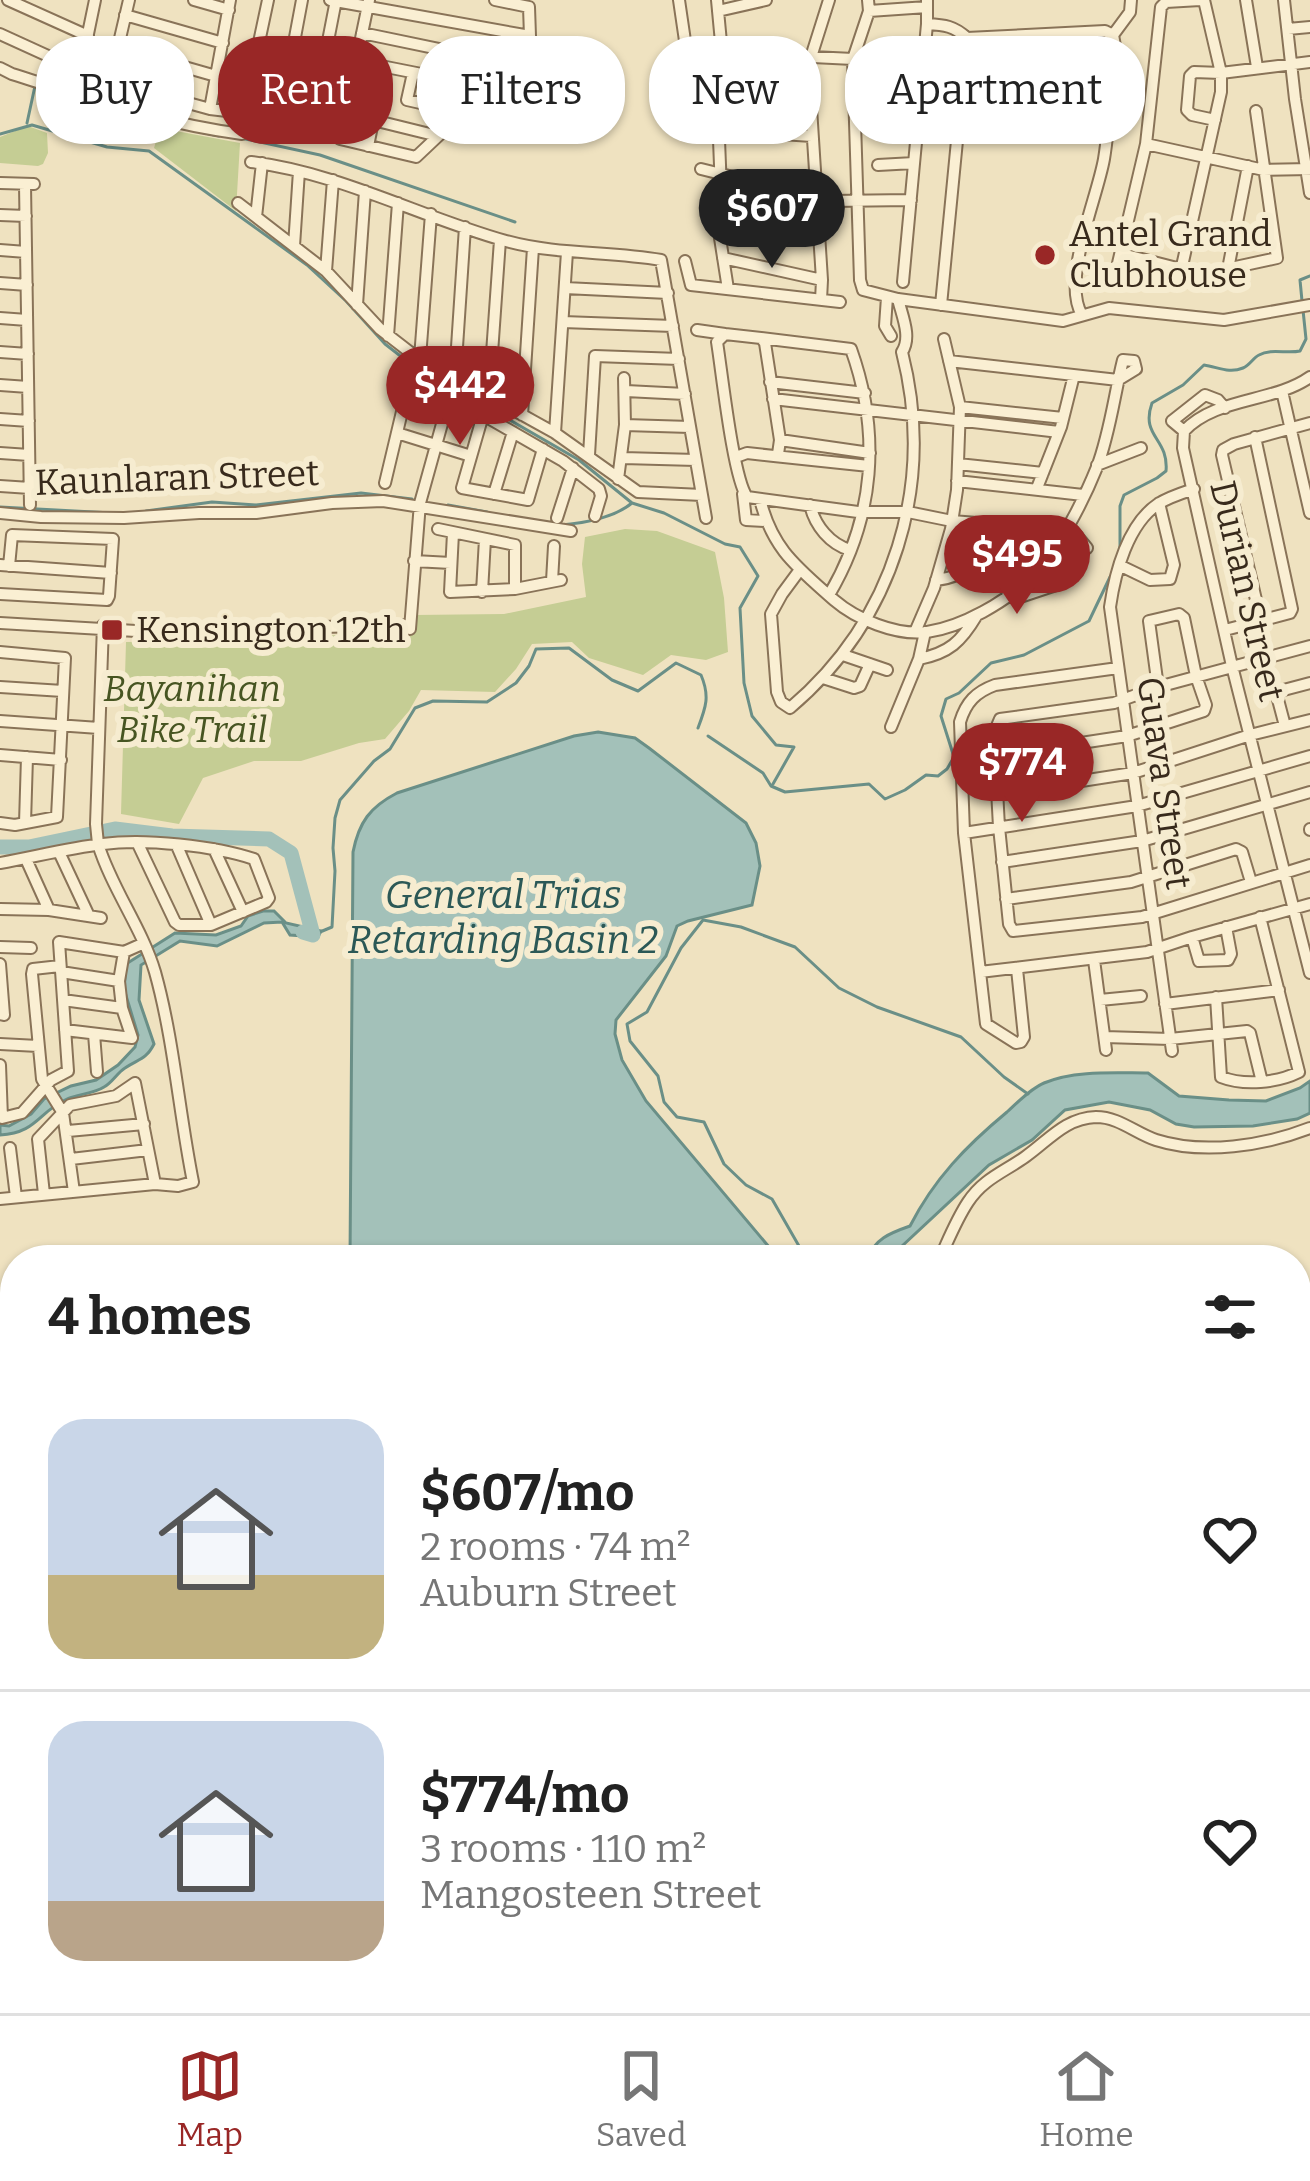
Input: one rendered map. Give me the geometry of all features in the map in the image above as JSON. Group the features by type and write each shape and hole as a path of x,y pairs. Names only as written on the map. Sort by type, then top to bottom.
{"street":[{"path":"8,0 88,36 94,1"},
{"path":"121,36 129,0"},
{"path":"194,0 230,5 224,36"},
{"path":"260,36 268,0"},
{"path":"295,36 302,0"},
{"path":"328,36 334,0 525,36"},
{"path":"496,0 529,7 530,36"},
{"path":"679,0 685,36"},
{"path":"720,36 717,6 766,0"},
{"path":"818,36 829,0"},
{"path":"1115,276 1146,144 1160,7 1166,2 1202,0 1221,73 1178,284"},
{"path":"1246,0 1257,67"},
{"path":"1284,0 1310,193"},
{"path":"361,36 368,3"},
{"path":"859,36 868,5 927,3 926,36"},
{"path":"1112,35 1132,3"},
{"path":"125,15 218,42"},
{"path":"927,24 949,26 965,36"},
{"path":"1288,29 1310,27"},
{"path":"1006,36 1105,31 1112,35 1115,46 1105,153 1077,274 1076,302 1082,316"},
{"path":"362,33 417,44"},
{"path":"0,34 36,54"},
{"path":"1215,120 1187,110 1193,72 1310,62"},
{"path":"210,109 218,67"},
{"path":"0,68 149,117 218,131"},
{"path":"393,69 417,74"},
{"path":"194,70 216,76"},
{"path":"413,73 407,100 417,102"},
{"path":"1295,99 1310,98"},
{"path":"194,105 218,110"},
{"path":"1248,166 1222,270 1277,258 1256,111"},
{"path":"360,144 416,157 430,144"},
{"path":"719,144 720,238 728,290"},
{"path":"813,144 821,300"},
{"path":"857,144 863,290 1064,321 1109,308 1224,320 1310,305"},
{"path":"903,282 916,144"},
{"path":"941,305 957,144"},
{"path":"1146,144 1264,170 1308,169"},
{"path":"256,217 256,163 333,180 533,248 661,260 706,518"},
{"path":"878,165 914,163"},
{"path":"701,169 830,201 911,200"},
{"path":"294,245 298,171"},
{"path":"326,271 333,180"},
{"path":"0,183 30,184 26,216 30,505"},
{"path":"357,305 365,191"},
{"path":"388,336 398,202"},
{"path":"238,203 326,271 388,336 454,384 490,396 555,433 638,493 702,495"},
{"path":"420,358 430,214"},
{"path":"0,215 26,216"},
{"path":"722,215 818,239"},
{"path":"0,623 410,627 419,506 454,384 465,227"},
{"path":"490,396 500,240"},
{"path":"522,415 533,248"},
{"path":"0,250 26,252"},
{"path":"555,433 567,252"},
{"path":"1122,254 1181,268"},
{"path":"723,258 822,280"},
{"path":"685,261 691,285 840,302"},
{"path":"0,283 27,285"},
{"path":"565,288 668,293"},
{"path":"799,571 771,614 777,692 790,708 823,679 866,621 895,557 908,512 914,414 902,352 907,339 893,298"},
{"path":"891,336 885,326 893,298"},
{"path":"0,318 27,320"},
{"path":"563,322 674,326"},
{"path":"902,352 890,344 896,329 904,326"},
{"path":"697,331 851,349 868,409 870,460 862,512 829,595"},
{"path":"725,334 717,342 746,520 766,521"},
{"path":"761,338 780,440 774,456"},
{"path":"897,727 919,658 920,632 952,521 958,481 960,406 944,339"},
{"path":"0,352 28,354"},
{"path":"589,455 595,356 679,359"},
{"path":"760,499 773,537 799,571 850,614 866,621 920,632 946,627 1007,596 1042,562 1083,495 1105,439 1118,380 950,361"},
{"path":"1037,488 1074,375"},
{"path":"618,479 625,425 624,377"},
{"path":"1225,408 1205,395 1172,421 1184,431 1225,408 1310,377"},
{"path":"385,483 410,378"},
{"path":"770,382 865,393"},
{"path":"0,385 28,387"},
{"path":"1282,391 1310,513"},
{"path":"626,392 685,394"},
{"path":"773,399 1059,432"},
{"path":"960,406 1063,418"},
{"path":"543,449 528,500 462,488 484,415 543,449 573,468 602,492 595,516"},
{"path":"0,419 29,421"},
{"path":"1261,621 1222,454 1228,446 1310,423"},
{"path":"625,425 690,427"},
{"name":"Durian Street","path":"1184,431 1183,448 1232,666 1310,974"},
{"path":"494,494 513,432"},
{"path":"397,434 471,456"},
{"path":"1225,630 1290,613 1293,605 1255,437"},
{"path":"1105,439 1121,456"},
{"path":"780,440 870,460"},
{"path":"1097,465 1141,448"},
{"path":"0,453 29,454"},
{"path":"736,457 748,453 870,460"},
{"path":"622,458 696,460"},
{"path":"958,464 1043,473"},
{"path":"557,518 573,468"},
{"path":"958,481 1083,495"},
{"path":"0,486 30,488"},
{"path":"1121,566 1156,581 1173,575 1160,503 1194,489"},
{"path":"743,491 747,497 862,512 1066,528 1087,548"},
{"name":"Kaunlaran Street","path":"0,513 124,518 256,513 353,501 419,506 571,531"},
{"name":"Guava Street","path":"1160,503 1136,526 1112,596 1110,616 1171,1045"},
{"path":"810,506 830,539 850,550"},
{"path":"936,580 961,574 984,559 1012,526"},
{"path":"438,530 515,544 515,589"},
{"path":"453,532 450,592 515,589 556,580 554,546"},
{"path":"0,594 106,600 110,596 113,538 12,535 4,566 111,573"},
{"path":"482,592 485,539"},
{"path":"414,561 451,563"},
{"path":"1007,596 1017,598 1059,584 1042,562"},
{"path":"919,658 942,654 966,634 979,613"},
{"path":"995,756 1127,736 1201,712 1206,708 1182,616 1149,621 1158,687"},
{"path":"0,1199 193,1182 153,966 98,843 103,627"},
{"path":"1310,646 1103,706 1000,719 994,733 1002,862 1013,932 1142,917 1310,865"},
{"path":"0,652 65,658 57,817 25,824 0,823"},
{"path":"843,655 887,670"},
{"path":"823,679 854,688 860,686 870,664"},
{"path":"1017,969 1021,1042 1011,1041 986,1024 964,833 960,722 970,699 982,689 1118,668"},
{"path":"1285,726 1276,692 1310,683"},
{"path":"0,687 63,691"},
{"path":"997,794 1132,772 1310,720"},
{"path":"0,721 99,728"},
{"path":"0,755 61,760"},
{"path":"964,833 1137,806 1310,756"},
{"path":"25,824 28,757"},
{"path":"1002,862 1142,841 1310,792"},
{"path":"0,863 98,843 137,842 214,849 256,863 269,898 211,925 179,925 137,842"},
{"path":"177,846 211,925"},
{"path":"214,849 244,912"},
{"path":"1006,898 1131,882 1236,849 1242,852 1251,883"},
{"path":"0,909 95,917 59,852"},
{"path":"26,859 50,910"},
{"path":"980,972 1157,949 1310,904"},
{"path":"1216,998 1221,1077 1262,1082 1299,1072 1260,917"},
{"path":"1192,937 1198,961 1228,960 1226,926"},
{"path":"44,1194 38,1139 68,1071 59,942 124,952 143,946"},
{"path":"0,947 31,948"},
{"path":"65,1030 132,1038 119,980 124,952"},
{"path":"1094,960 1106,1044 1171,1045 1248,1032 1262,1082"},
{"path":"0,964 2,1014"},
{"path":"74,1192 68,1131 41,1079 33,969 119,980"},
{"path":"1165,1004 1279,990"},
{"path":"1100,1000 1141,995"},
{"path":"63,1000 122,1008"},
{"path":"94,1034 97,1072"},
{"path":"0,1044 38,1046"},
{"path":"0,1065 2,1118 54,1099 76,1103 116,1096 134,1083 155,1184"},
{"path":"946,1245 967,1203 989,1178 1069,1124 1097,1117 1113,1120 1148,1137 1188,1147 1250,1144 1310,1128"},
{"path":"68,1131 144,1124"},
{"path":"10,1148 16,1197"},
{"path":"71,1159 148,1150"}],"green space":[{"path":"28,126 36,129 36,144 48,144 43,164 0,163 0,137"},
{"path":"194,134 218,139 218,144 240,144 236,211 154,148 155,144 194,144"},
{"name":"Bayanihan Bike Trail","path":"625,529 657,531 715,552 728,652 706,660 671,655 643,675 589,658 572,642 532,644 495,692 421,690 385,739 301,761 254,761 203,778 179,824 121,814 126,642 271,640 413,629 414,615 504,614 586,597 585,537"}],"water":[{"name":"General Trias Retarding Basin 2","path":"598,732 635,738 746,823 756,843 760,866 752,905 677,926 666,956 616,1020 615,1034 622,1060 646,1101 767,1245 350,1245 353,852 362,824 397,793"},
{"path":"263,911 274,911 286,923 321,931 318,937 290,935 282,922 264,923 217,946 180,941 141,965 139,1000 154,1044 148,1053 104,1087 57,1104 22,1130 0,1135 0,1125 9,1126 31,1114 44,1099 71,1086 96,1080 135,1047 138,1035 124,989 126,964 175,933 216,935"},
{"path":"1148,1073 1179,1096 1229,1100 1266,1101 1310,1081 1310,1113 1253,1126 1194,1127 1176,1124 1150,1110 1109,1102 1065,1110 1032,1140 989,1165 903,1245 876,1245 910,1226 952,1164 1034,1089 1056,1079"}],"waterway":[{"path":"27,123 35,86"},
{"path":"0,134 32,125 107,147 149,151 307,265 385,344 450,386"},
{"path":"194,131 218,136"},
{"path":"269,144 320,155 515,222"},
{"path":"1302,301 1300,280 1310,276"},
{"path":"1120,552 1124,495 1166,471 1150,423 1152,403 1183,385 1204,365 1238,370 1264,353 1300,351 1306,339 1303,310"},
{"path":"458,390 579,460 632,503"},
{"path":"146,511 361,493 412,499"},
{"path":"561,525 608,516 632,503 740,547 758,576 740,608 744,683 752,716 776,745 794,747 773,784"},
{"path":"448,505 487,512"},
{"path":"0,507 112,513"},
{"path":"708,736 785,792 869,784 885,799 926,775 938,776 947,769 954,757 941,716 946,699 991,663 1024,655 1089,621 1110,577"},
{"path":"320,932 332,927 333,848 340,800 390,749 415,708 433,701 487,702 516,683 536,649 569,648 612,680 638,691 676,663 701,675 706,702 698,728"},
{"path":"0,847 29,847 115,829 269,839 291,853 313,935 303,932"},
{"path":"798,1245 772,1199 746,1185 724,1164 704,1122 677,1117 664,1102 658,1076 630,1041 627,1024 647,1012 681,948 703,920 741,927 795,947 839,988 961,1037 1028,1094"}],"place":[{"name":"Antel Grand Clubhouse","path":"1045,255"},
{"name":"Kensington 12th","path":"112,630"}]}
